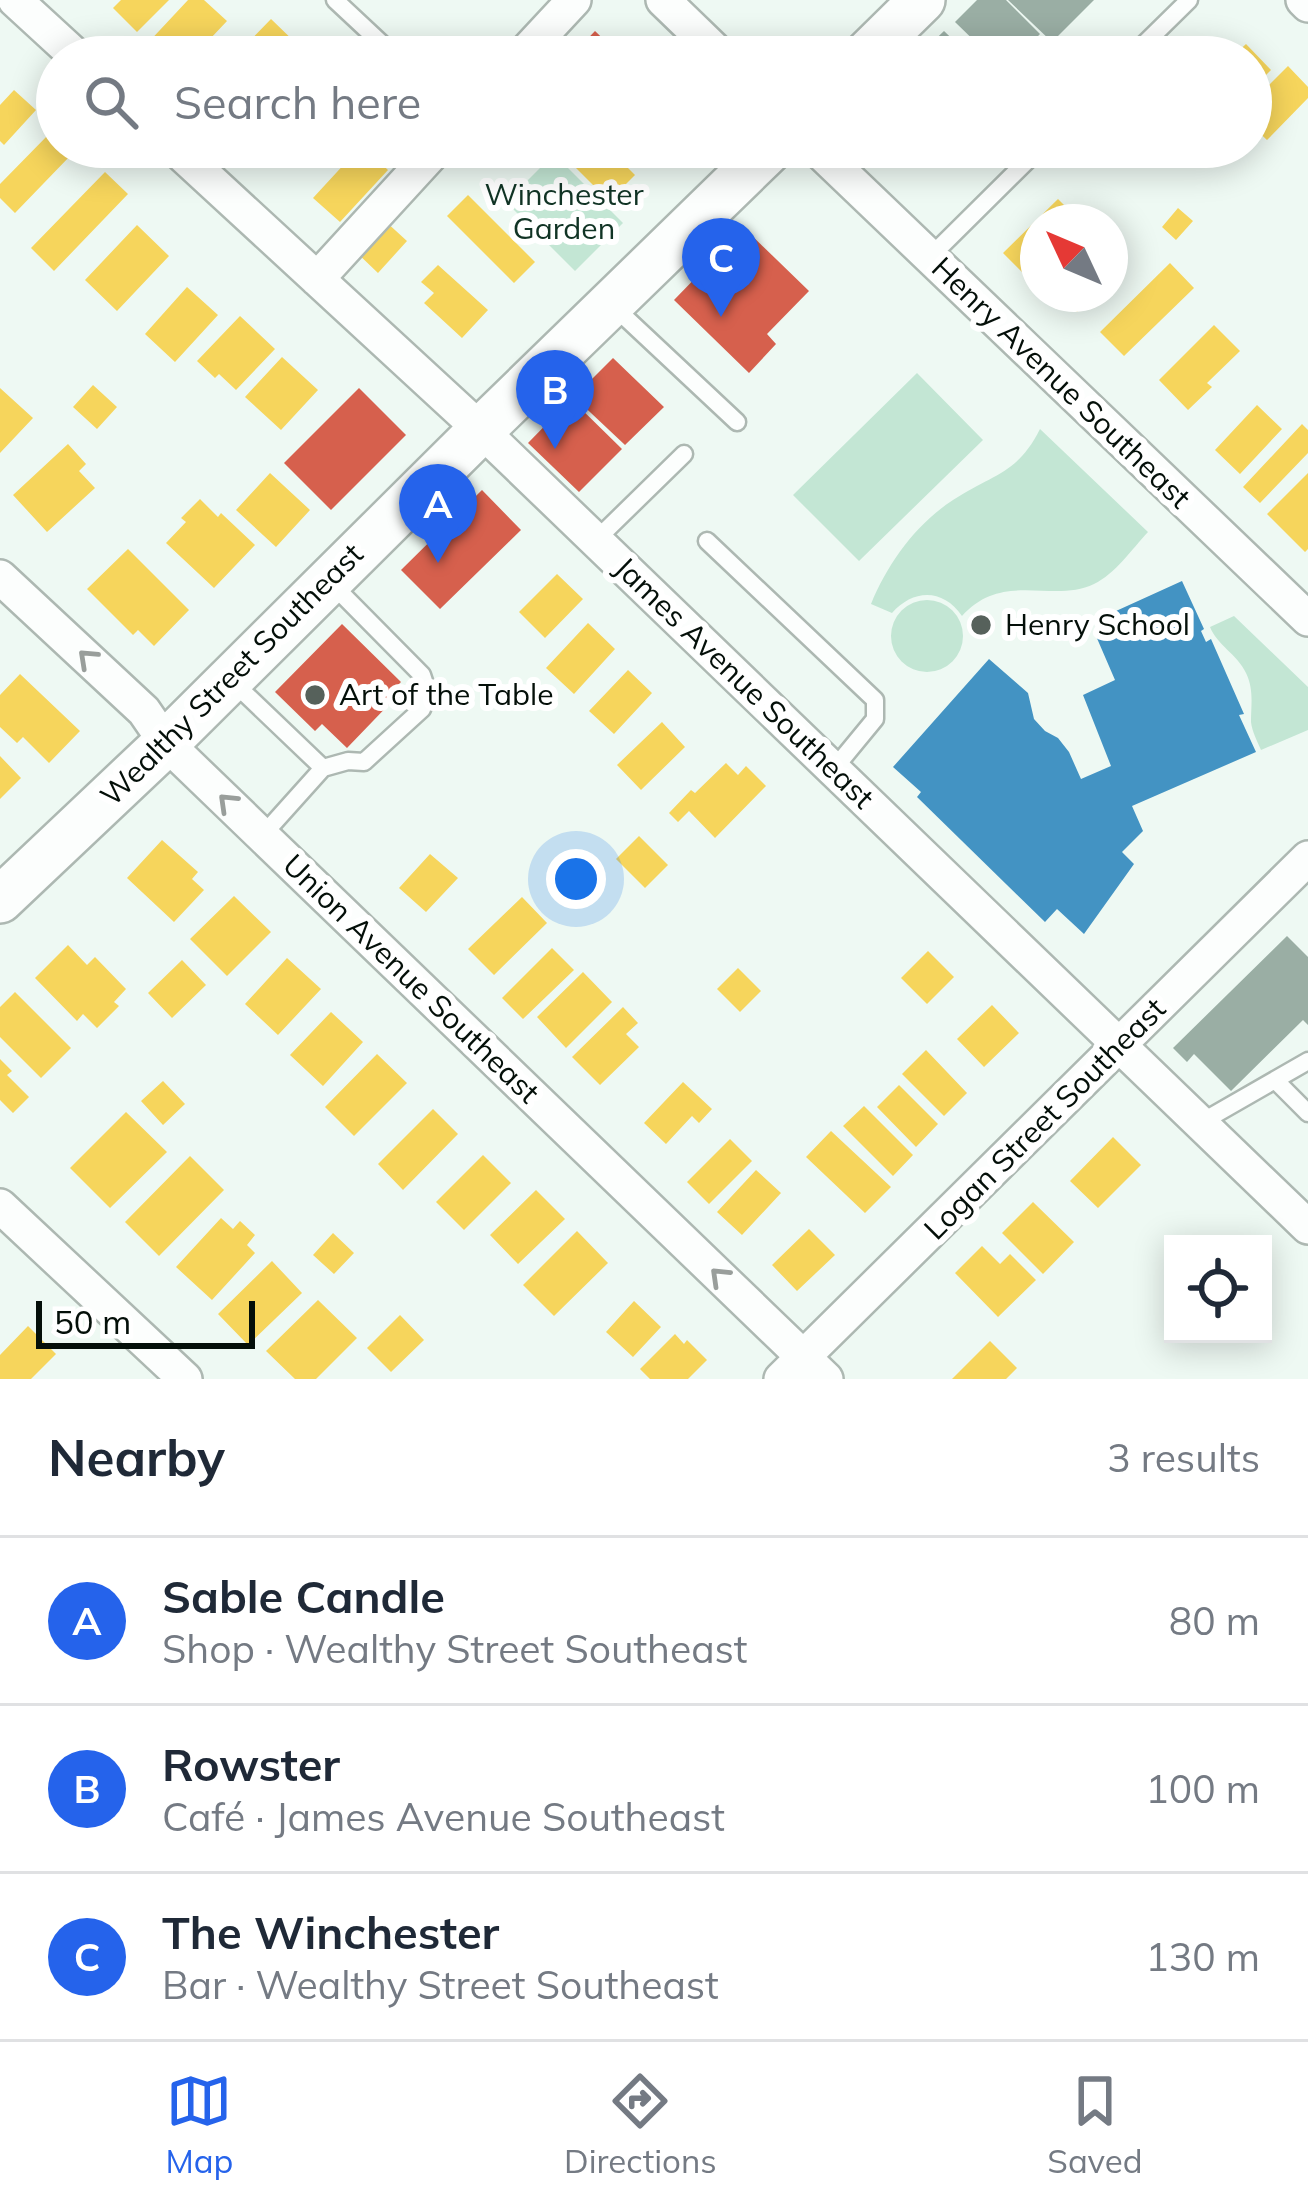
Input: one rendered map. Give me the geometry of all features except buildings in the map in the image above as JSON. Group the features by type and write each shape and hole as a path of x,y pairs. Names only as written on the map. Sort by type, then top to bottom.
{"main road":[{"path":"885,36 922,0"},
{"name":"Wealthy Street Southeast","path":"0,900 750,168"}],"street":[{"path":"15,0 54,36"},
{"path":"541,36 574,0"},
{"path":"663,0 700,36"},
{"name":"James Avenue Southeast","path":"197,168 481,430 1308,1227"},
{"path":"317,279 419,168"},
{"name":"Henry Avenue Southeast","path":"837,168 1308,620"},
{"name":"Union Avenue Southeast","path":"0,577 143,711 166,743 804,1372"},
{"name":"Logan Street Southeast","path":"804,1372 1308,859"},
{"path":"0,1206 185,1379"}],"lane":[{"path":"335,0 374,36"},
{"path":"1152,36 1189,0"},
{"path":"930,257 1020,168"},
{"path":"610,304 736,422"},
{"path":"596,540 684,454"},
{"path":"707,542 875,700 875,719 833,770"},
{"path":"262,836 322,768 364,762 422,709 428,693 422,675 329,581"},
{"path":"230,680 322,768"},
{"path":"1200,1123 1308,1061"},
{"path":"1276,1081 1308,1113"}],"green space":[{"name":"Winchester Garden","path":"540,168 568,168 623,223 575,271 506,202"},
{"path":"917,373 983,440 859,561 793,495"},
{"path":"1040,429 1148,532 1123,561 1094,584 1062,591 994,594 962,616 937,596 909,599 892,613 871,604 894,560 915,533 953,500 1013,465"},
{"path":"927,600 952,611 963,636 952,661 927,672 902,661 891,636 902,611"},
{"path":"1234,616 1308,687 1308,730 1261,750 1252,725 1246,673 1210,627"}],"place":[{"name":"The Winchester","path":"721,317"},
{"name":"Rowster","path":"555,449"},
{"name":"Sable Candle","path":"438,563"},
{"name":"Henry School","path":"981,625"},
{"name":"Art of the Table","path":"315,695"}]}
